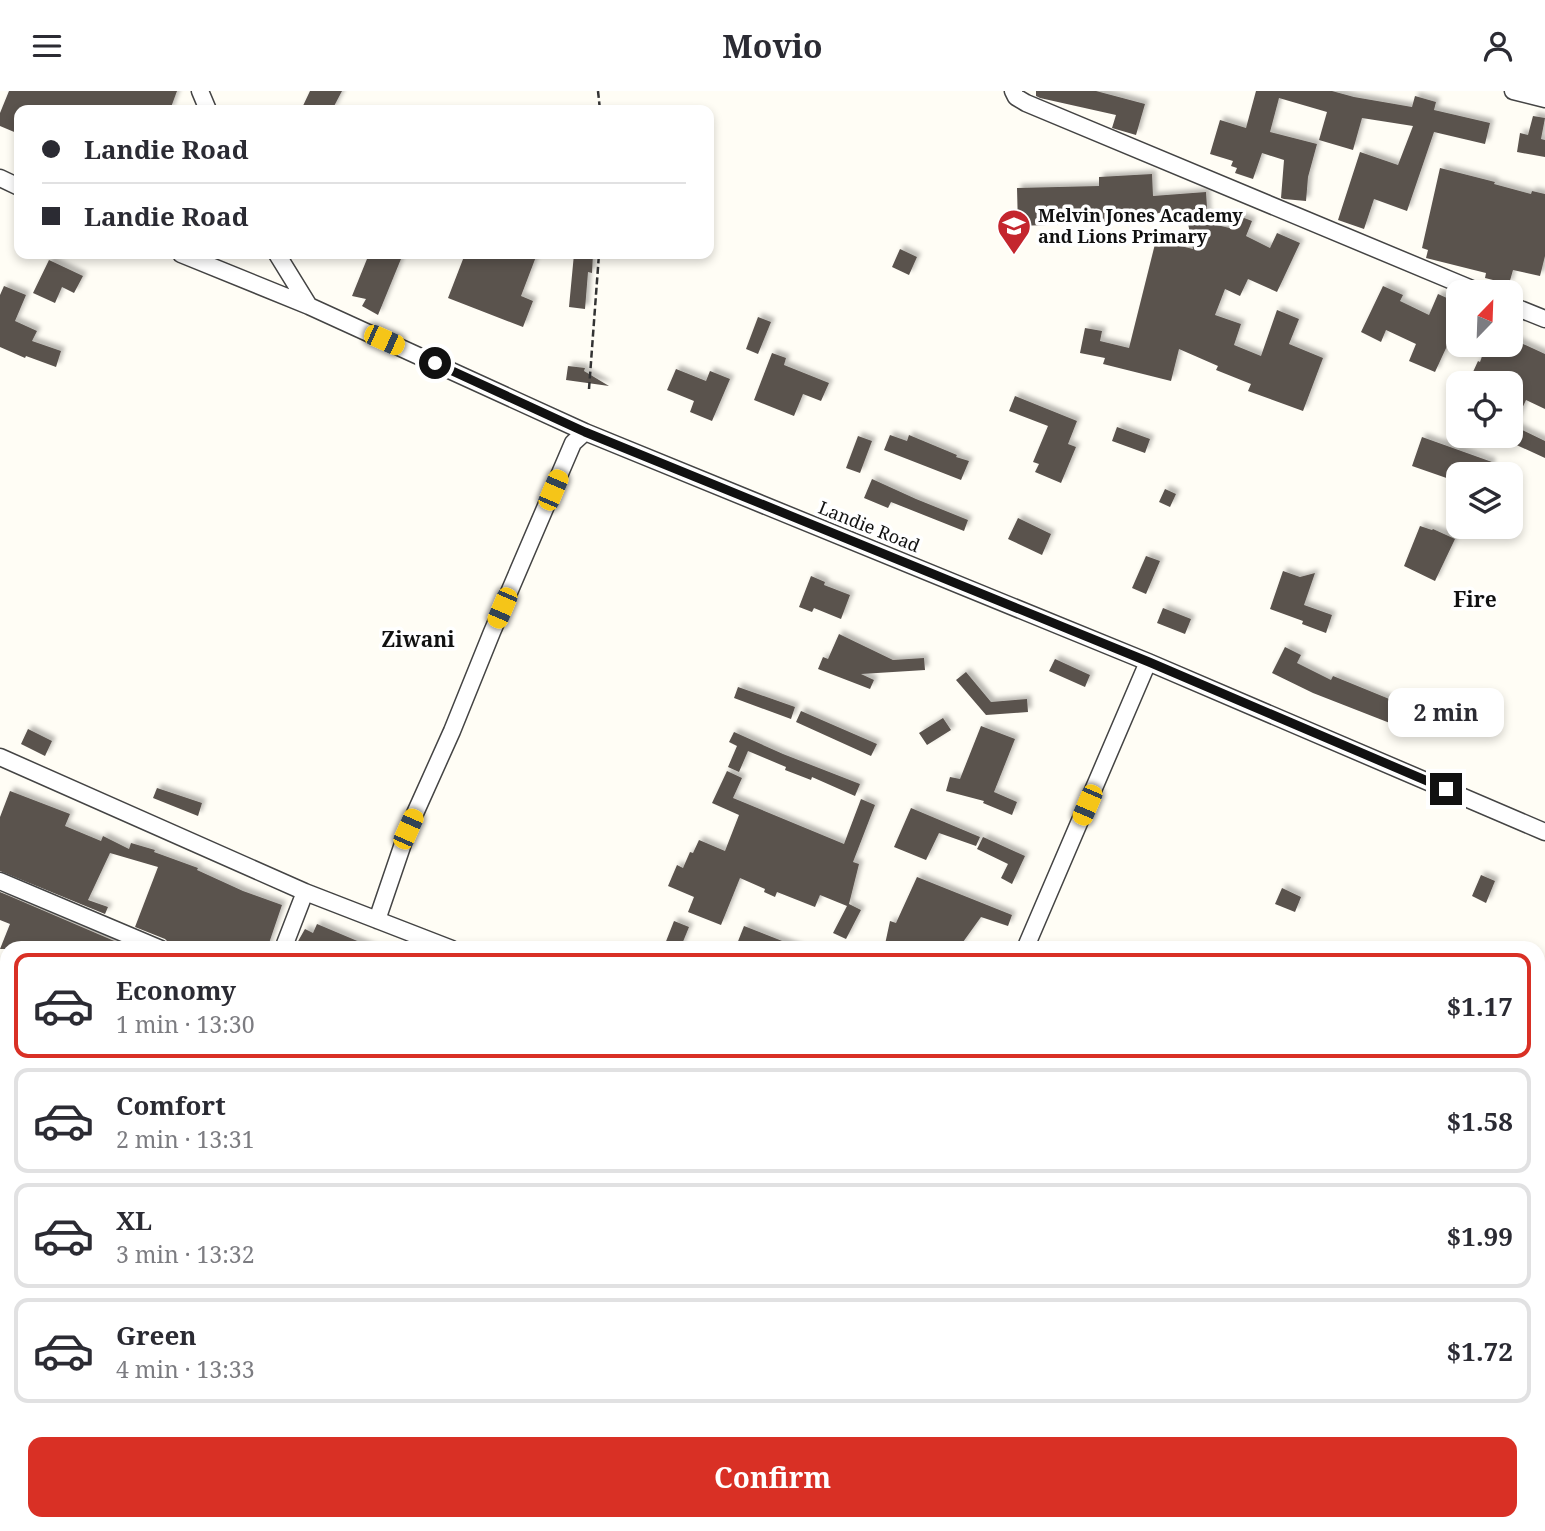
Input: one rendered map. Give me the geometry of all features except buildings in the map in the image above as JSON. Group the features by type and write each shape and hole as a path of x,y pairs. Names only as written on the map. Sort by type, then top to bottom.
{"street":[{"path":"1013,91 1016,97 1026,103 1450,280"},
{"path":"1513,91 1545,99"},
{"name":"Landie Road","path":"193,259 309,306 585,432 1149,662 1545,832"},
{"path":"279,259 309,306"},
{"path":"1523,311 1545,320"},
{"path":"377,920 408,829 573,443 585,432"},
{"path":"1028,941 1149,662"},
{"path":"0,757 305,892 431,941"},
{"path":"0,881 142,941"},
{"path":"286,941 305,892"}],"path":[{"path":"589,389 599,259"}],"place":[{"name":"Melvin Jones Academy and Lions Primary","path":"1014,256"}],"district":[{"name":"Fire","path":"1475,600"},
{"name":"Ziwani","path":"418,640"}],"route":[{"path":"435,363 585,432 1149,662 1446,789"}]}
